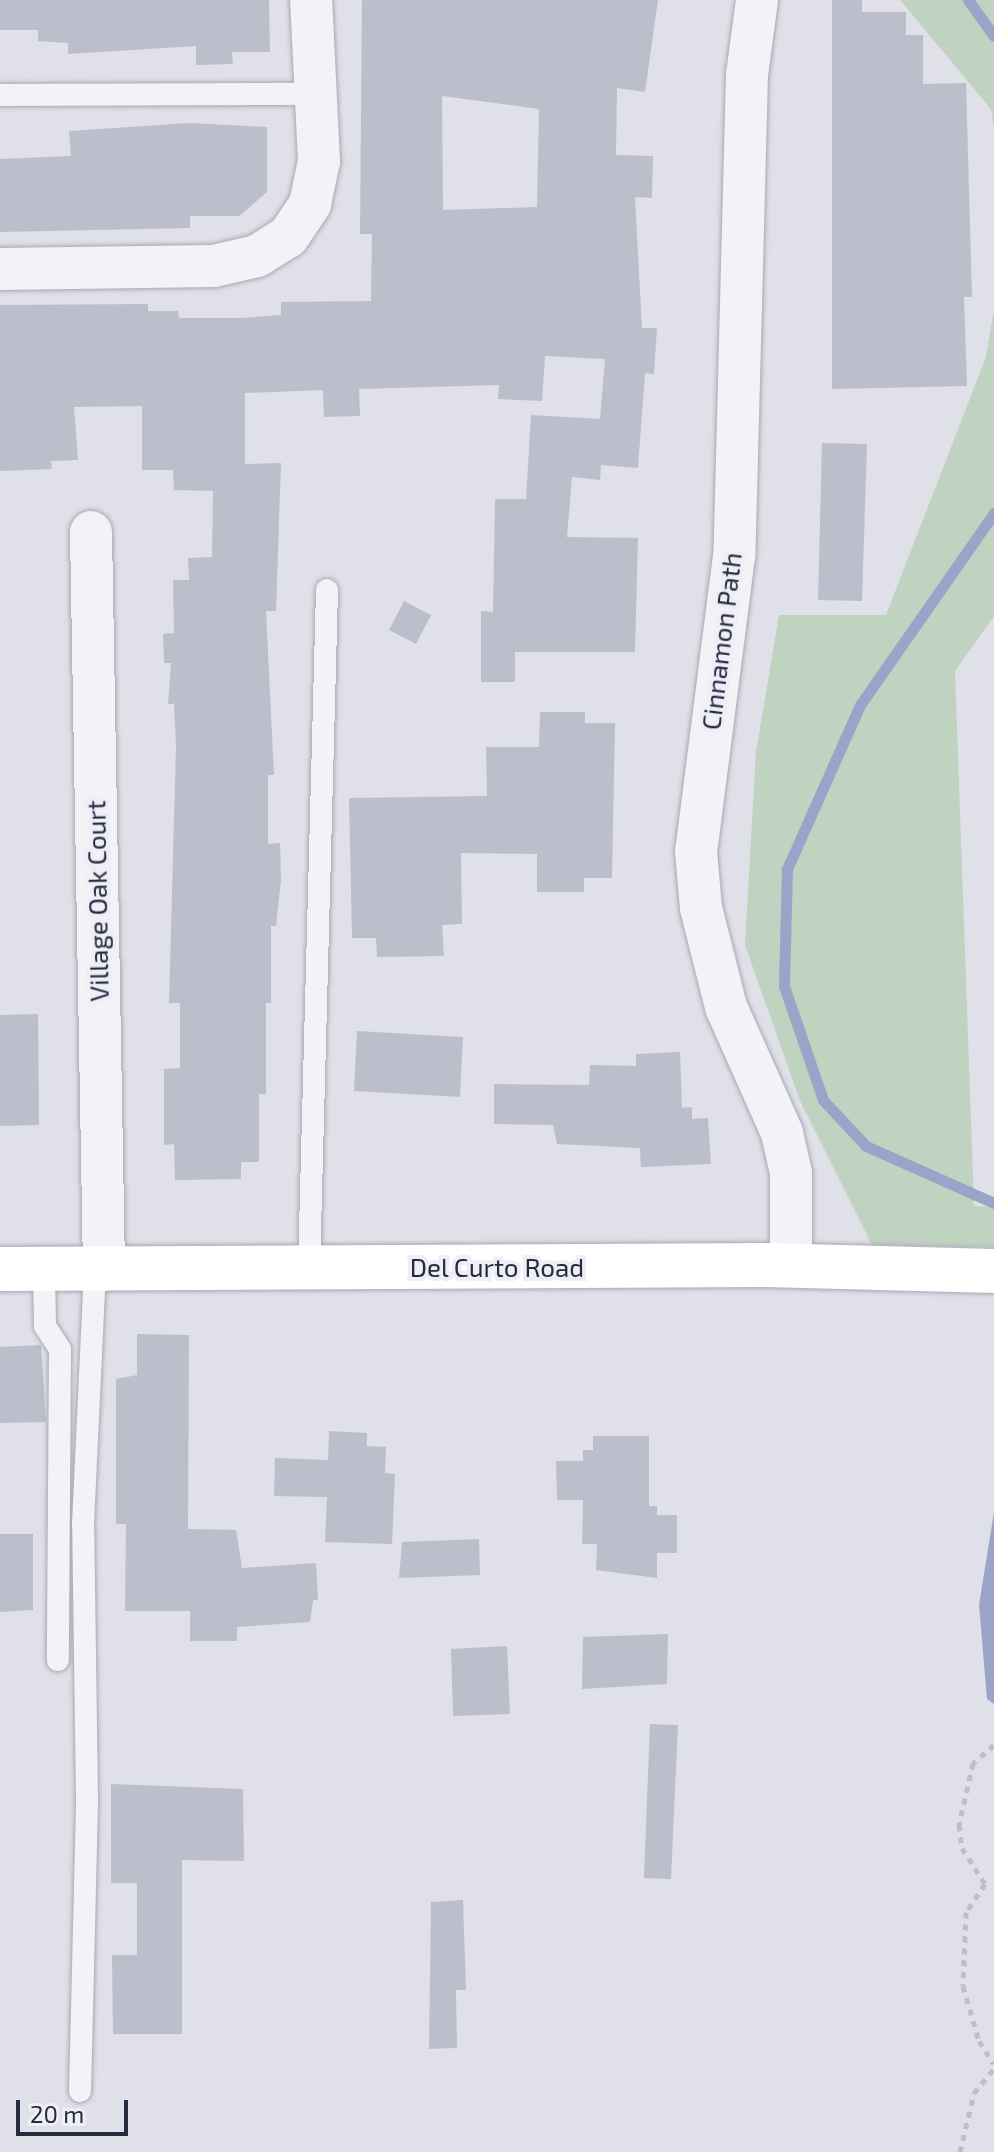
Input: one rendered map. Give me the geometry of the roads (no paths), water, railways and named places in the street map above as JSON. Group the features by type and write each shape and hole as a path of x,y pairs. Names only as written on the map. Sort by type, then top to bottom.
{"street":[{"path":"0,269 214,266 257,256 288,237 310,204 319,161 311,0"},
{"name":"Cinnamon Path","path":"757,0 747,75 734,556 696,851 701,908 726,1007 782,1133 791,1173 791,1266"},
{"name":"Village Oak Court","path":"91,532 99,1270"},
{"name":"Del Curto Road","path":"0,1269 791,1266 994,1271"}],"lane":[{"path":"0,95 318,94"},
{"path":"309,1268 327,590"},
{"path":"44,1269 45,1326 60,1349 58,1660"},
{"path":"80,2091 87,1799 83,1524 99,1270"}],"water":[{"path":"994,1512 994,1704 987,1699 979,1605"}],"waterway":[{"path":"968,0 994,36"},
{"path":"994,513 860,705 787,869 784,986 823,1100 866,1146 994,1203"}]}
